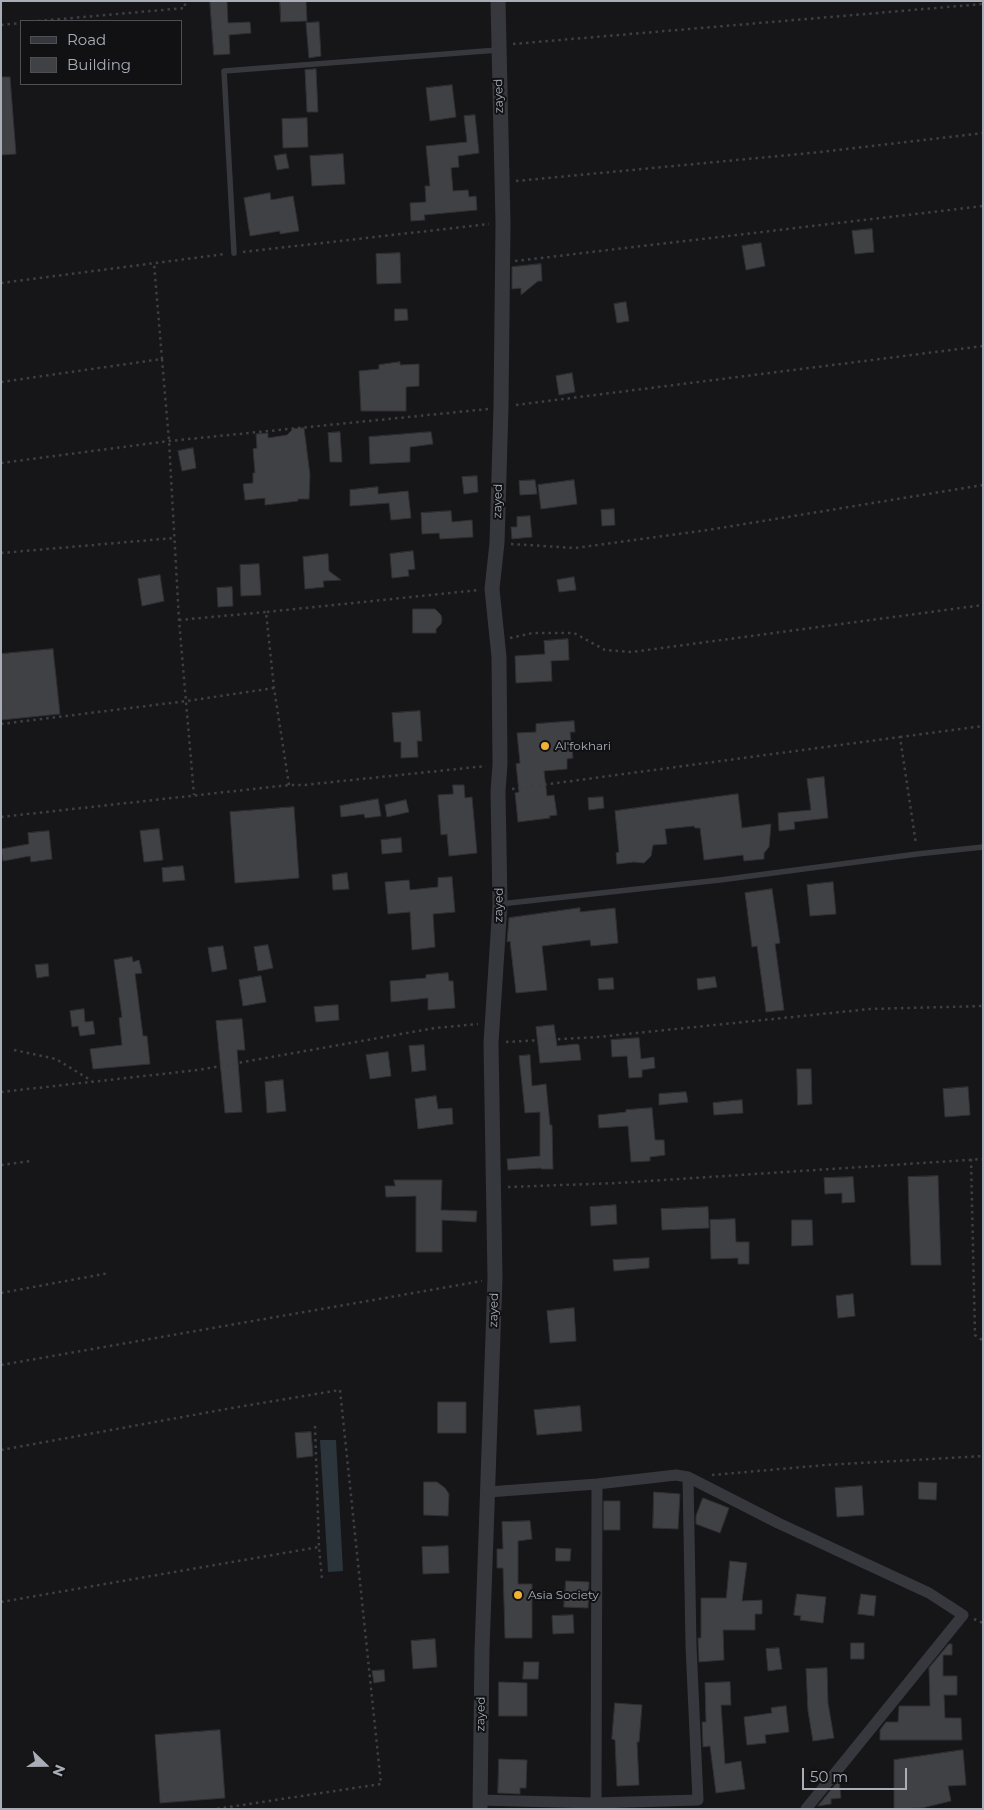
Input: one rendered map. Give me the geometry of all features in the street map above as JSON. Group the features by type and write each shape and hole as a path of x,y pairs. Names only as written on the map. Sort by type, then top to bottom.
{"street":[{"name":"zayed","path":"479,1804 495,1278 491,1043 500,904 498,791 500,764 499,640 492,589 497,543 503,223 498,1"},
{"path":"488,1492 597,1484 676,1475 688,1477 778,1523 929,1593 963,1615 806,1809"},
{"path":"479,1804 596,1806 698,1800 691,1645 688,1477"},
{"path":"596,1806 598,1647 597,1484"}],"lane":[{"path":"234,253 224,71 498,48"},
{"path":"500,904 720,880 983,847"}],"path":[{"path":"49,20 185,8 185,1"},
{"path":"498,48 983,4"},
{"path":"1,25 20,23"},
{"path":"502,182 821,152 983,133"},
{"path":"501,262 983,206"},
{"path":"1,283 234,253 503,223"},
{"path":"154,263 169,441 179,620 194,795"},
{"path":"1,462 169,441 501,407 983,346"},
{"path":"1,382 162,359"},
{"path":"497,543 575,548 717,528 983,485"},
{"path":"1,553 174,538"},
{"path":"179,620 492,589"},
{"path":"499,640 534,633 574,633 605,650 632,652 983,605"},
{"path":"266,612 274,688 289,785"},
{"path":"1,724 187,701 274,688"},
{"path":"498,791 983,726"},
{"path":"900,737 917,854"},
{"path":"1,817 500,764"},
{"path":"14,1050 56,1059 93,1082"},
{"path":"971,1159 975,1335 983,1341"},
{"path":"494,1187 618,1183 983,1159"},
{"path":"1,1165 31,1161"},
{"path":"1,1293 109,1273"},
{"path":"1,1365 495,1278"},
{"path":"1,1450 340,1390 381,1784 216,1809"},
{"path":"315,1426 319,1547 322,1579"},
{"path":"688,1477 826,1465 983,1456"},
{"path":"1,1602 319,1547"}],"shaded area":[{"path":"320,1440 336,1440 343,1571 328,1572"}],"building":[{"path":"210,1 227,1 228,23 250,22 251,33 229,35 230,54 214,55"},
{"path":"280,1 306,1 307,21 281,22"},
{"path":"319,22 321,56 309,58 306,23"},
{"path":"316,69 318,112 307,112 305,70"},
{"path":"1,77 10,77 16,154 1,155"},
{"path":"452,85 456,117 430,121 426,88"},
{"path":"475,115 479,153 458,156 459,167 451,168 453,191 468,190 469,197 476,196 477,210 424,215 425,220 411,221 410,203 426,202 425,186 430,186 426,146 467,142 464,116"},
{"path":"307,118 308,147 283,148 282,119"},
{"path":"286,154 289,168 277,170 274,156"},
{"path":"343,154 345,184 312,186 310,156"},
{"path":"270,193 271,200 293,196 299,231 280,234 280,231 250,236 244,198"},
{"path":"872,229 874,252 855,254 852,231"},
{"path":"761,243 765,266 746,270 742,246"},
{"path":"400,253 401,283 377,284 376,254"},
{"path":"541,264 542,281 538,281 521,295 521,288 512,289 512,267"},
{"path":"626,302 629,321 617,323 614,304"},
{"path":"395,309 407,309 408,320 395,321"},
{"path":"400,362 400,365 419,364 419,386 406,387 406,411 361,411 359,371 379,369 379,365"},
{"path":"572,373 575,392 559,395 556,376"},
{"path":"304,428 310,475 309,499 265,505 265,498 245,500 243,484 253,483 253,473 255,473 253,449 257,448 256,434 268,433 268,438 287,435 293,429"},
{"path":"340,432 342,462 330,462 328,433"},
{"path":"431,432 433,444 410,447 410,462 370,464 369,437"},
{"path":"193,448 196,468 182,471 178,451"},
{"path":"477,476 478,492 464,494 462,477"},
{"path":"535,480 537,494 520,495 519,481"},
{"path":"574,480 577,504 541,509 538,485"},
{"path":"378,487 378,494 408,491 411,518 391,520 389,503 350,506 350,490"},
{"path":"614,509 615,525 602,526 601,510"},
{"path":"451,511 452,522 472,520 473,537 440,539 439,533 422,534 421,513"},
{"path":"530,516 532,537 512,539 511,527 517,527 517,517"},
{"path":"413,551 415,569 408,570 409,576 392,578 390,554"},
{"path":"328,554 329,571 341,580 323,581 324,587 305,589 303,557"},
{"path":"259,564 261,595 241,596 240,565"},
{"path":"160,575 164,601 142,606 138,579"},
{"path":"574,577 576,590 559,592 557,580"},
{"path":"232,587 233,606 218,607 217,588"},
{"path":"413,609 435,609 441,615 441,624 436,629 436,633 413,633"},
{"path":"568,639 569,660 551,661 552,681 516,683 515,656 545,654 544,641"},
{"path":"53,649 60,714 1,720 1,654"},
{"path":"420,711 422,741 417,741 418,757 401,758 401,742 394,742 392,713"},
{"name":"Al'fokhari","path":"574,721 575,732 570,732 573,758 567,759 567,769 544,771 547,796 554,795 557,815 549,816 550,818 518,822 515,793 519,792 516,764 520,763 517,733 536,732 536,724"},
{"path":"824,777 828,818 794,822 795,829 779,831 778,813 811,810 807,779"},
{"path":"453,785 464,785 465,798 472,797 477,853 449,856 447,834 441,835 438,795 453,794"},
{"path":"738,794 742,828 771,824 769,847 764,853 764,859 744,861 743,855 704,860 700,828 695,828 694,826 665,829 667,844 653,845 651,856 644,863 617,864 616,853 619,852 615,811"},
{"path":"603,797 604,808 589,810 588,798"},
{"path":"378,799 381,816 365,818 364,814 341,817 340,806"},
{"path":"406,800 409,812 387,817 385,805"},
{"path":"294,807 299,878 235,883 230,812"},
{"path":"159,829 163,860 144,862 140,831"},
{"path":"49,831 52,859 31,862 30,856 3,861 1,849 29,844 28,833"},
{"path":"401,838 402,852 382,854 381,840"},
{"path":"183,866 185,880 163,882 162,868"},
{"path":"347,873 349,889 333,890 332,875"},
{"path":"452,877 455,912 433,914 435,947 412,950 410,912 388,914 385,882 409,880 410,890 438,887 438,878"},
{"path":"833,882 836,914 810,916 807,885"},
{"path":"772,889 780,943 775,944 784,1010 766,1012 757,946 752,947 745,893"},
{"path":"580,908 580,912 615,908 618,943 591,946 590,940 542,946 547,990 516,993 510,941 507,942 509,918"},
{"path":"268,945 273,968 258,971 254,947"},
{"path":"223,946 227,969 212,972 208,948"},
{"path":"132,957 133,962 139,960 142,973 135,974 143,1036 147,1036 150,1064 93,1069 90,1049 122,1045 119,1018 122,1017 114,960"},
{"path":"48,964 49,976 37,978 35,965"},
{"path":"448,973 449,981 453,981 455,1008 428,1010 428,998 391,1002 390,981 426,978 426,975"},
{"path":"261,976 266,1002 243,1006 239,980"},
{"path":"715,977 717,987 698,990 697,979"},
{"path":"613,978 614,989 599,990 598,979"},
{"path":"338,1005 339,1020 316,1022 314,1007"},
{"path":"84,1009 85,1022 93,1021 95,1034 80,1036 78,1026 72,1027 70,1011"},
{"path":"242,1019 245,1050 237,1050 242,1112 225,1113 216,1021"},
{"path":"554,1025 557,1046 579,1045 581,1060 540,1063 536,1027"},
{"path":"639,1038 641,1059 654,1057 655,1068 642,1070 642,1077 629,1078 627,1056 612,1057 611,1040"},
{"path":"424,1045 426,1070 412,1072 409,1046"},
{"path":"388,1052 391,1076 370,1079 366,1055"},
{"path":"530,1055 532,1086 546,1084 550,1125 552,1125 553,1169 508,1170 507,1159 540,1156 540,1112 525,1113 519,1056"},
{"path":"797,1069 811,1069 812,1104 798,1105"},
{"path":"283,1080 286,1111 267,1113 265,1082"},
{"path":"968,1087 970,1115 945,1117 943,1089"},
{"path":"686,1092 688,1102 659,1105 659,1094"},
{"path":"436,1096 438,1109 452,1108 453,1124 418,1129 415,1099"},
{"path":"742,1100 743,1113 714,1115 713,1103"},
{"path":"652,1108 655,1140 664,1140 665,1155 650,1157 650,1161 631,1162 628,1126 599,1128 598,1115"},
{"path":"938,1176 941,1265 911,1265 908,1177"},
{"path":"853,1177 855,1202 842,1203 842,1193 825,1194 824,1178"},
{"path":"394,1180 442,1180 441,1210 477,1211 476,1222 442,1220 442,1252 416,1252 416,1196 386,1197 385,1186 395,1186"},
{"path":"616,1205 617,1224 591,1226 590,1207"},
{"path":"708,1207 709,1228 662,1230 661,1209"},
{"path":"735,1219 736,1242 749,1242 749,1264 738,1264 738,1258 711,1259 710,1220"},
{"path":"792,1220 812,1220 813,1245 792,1246"},
{"path":"649,1258 649,1268 614,1271 613,1260"},
{"path":"853,1294 855,1316 838,1318 836,1296"},
{"path":"574,1308 576,1341 550,1343 547,1311"},
{"path":"438,1402 466,1402 466,1433 438,1433"},
{"path":"580,1406 582,1431 537,1435 534,1410"},
{"path":"311,1432 313,1456 297,1458 295,1433"},
{"path":"424,1482 437,1482 445,1488 449,1494 448,1516 424,1515"},
{"path":"919,1482 937,1483 936,1500 919,1499"},
{"path":"862,1486 864,1515 837,1517 835,1488"},
{"path":"654,1492 680,1494 678,1529 653,1528"},
{"path":"703,1498 729,1508 720,1533 696,1524 696,1516"},
{"path":"604,1501 620,1501 620,1530 604,1530"},
{"path":"530,1521 532,1539 518,1541 518,1584 532,1584 532,1638 505,1638 503,1568 497,1568 497,1549 503,1549 502,1522"},
{"path":"448,1546 449,1573 423,1574 422,1547"},
{"path":"556,1548 571,1549 570,1561 556,1561"},
{"path":"730,1561 747,1563 742,1601 762,1600 762,1614 755,1614 755,1630 723,1630 724,1660 699,1662 698,1638 701,1638 701,1598 726,1598"},
{"path":"566,1581 589,1582 588,1608 564,1607"},
{"path":"797,1594 826,1597 823,1623 800,1620 801,1616 794,1615"},
{"path":"861,1594 876,1596 874,1616 858,1614"},
{"path":"573,1615 574,1633 553,1634 552,1616"},
{"path":"435,1639 437,1667 413,1669 411,1641"},
{"path":"851,1643 864,1643 864,1659 851,1659"},
{"path":"949,1644 952,1644 952,1655 943,1655 943,1676 957,1676 957,1695 944,1695 945,1718 961,1718 962,1740 880,1740 880,1730 886,1722 898,1722 899,1706 930,1706 929,1668"},
{"path":"779,1648 782,1669 768,1671 766,1649"},
{"path":"524,1662 539,1662 538,1679 523,1679"},
{"path":"827,1668 828,1703 834,1738 813,1741 808,1711 806,1669"},
{"path":"384,1670 385,1681 374,1683 372,1671"},
{"path":"499,1682 527,1683 527,1716 499,1716"},
{"path":"730,1682 731,1705 721,1705 725,1764 741,1761 745,1789 716,1793 710,1746 703,1747 702,1722 706,1722 705,1683"},
{"path":"615,1703 642,1705 639,1742 637,1742 639,1785 617,1786 615,1740 612,1739"},
{"path":"786,1706 789,1732 765,1735 766,1743 747,1745 744,1717 772,1713 771,1708"},
{"path":"220,1730 225,1798 160,1803 155,1735"},
{"path":"963,1750 966,1785 948,1786 951,1801 922,1808 894,1809 894,1760"},
{"path":"499,1759 527,1760 526,1788 520,1788 520,1794 498,1793"},
{"path":"839,1780 841,1798 831,1799 831,1804 818,1806"}],"place":[{"name":"Al'fokhari","path":"545,746"},
{"name":"Asia Society","path":"518,1595"}]}
